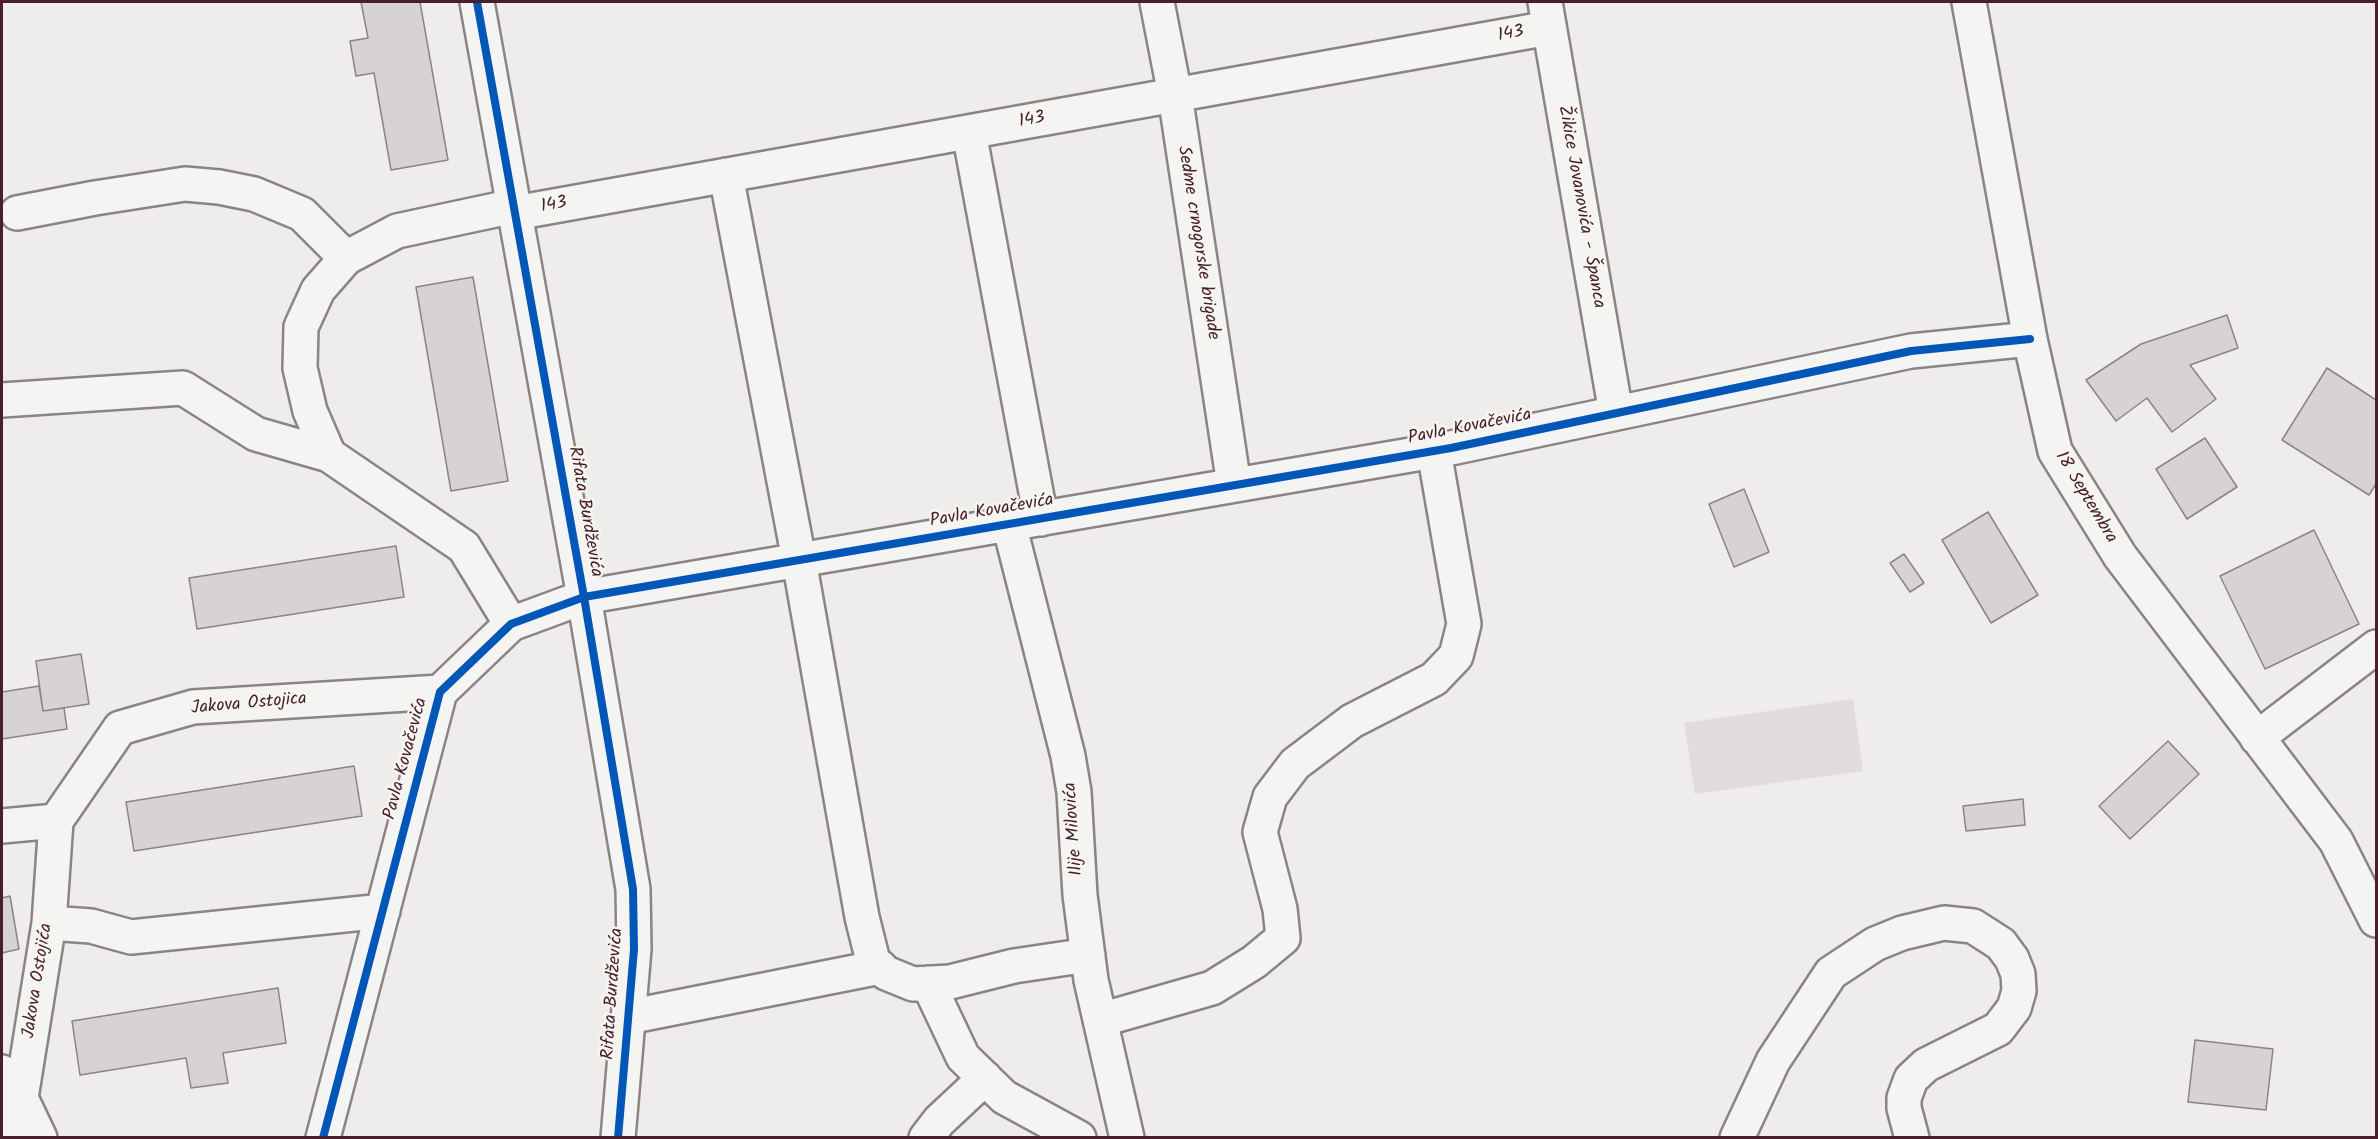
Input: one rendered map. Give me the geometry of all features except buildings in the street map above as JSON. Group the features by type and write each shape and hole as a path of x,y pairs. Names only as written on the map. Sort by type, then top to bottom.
{"street":[{"name":"Rifata Burdževića","path":"477,2 584,597 633,889 634,949 618,1137"},
{"name":"Sedme crnogorske brigade","path":"1158,2 1175,95 1234,485"},
{"name":"18 Septembra","path":"1969,2 2030,339 2055,451 2120,556 2336,841 2376,920"},
{"name":"143","path":"346,258 397,231 515,209 726,176 1175,95 1547,15"},
{"name":"Žikice Jovanovića - Španca","path":"1547,15 1616,413"},
{"path":"969,132 1041,519"},
{"path":"726,176 799,560 862,917 873,961 886,974 913,984 950,982 1014,966 1088,955"},
{"path":"17,213 185,184 219,187 254,194 302,214 346,258 318,290 301,327 300,368 310,411 329,455"},
{"name":"Pavla Kovačevića","path":"322,1137 440,692 511,624 584,597 1434,451 1911,351 2030,339"},
{"path":"2,400 183,388 256,434 329,455 464,547 511,624"},
{"path":"1100,1020 1212,988 1254,962 1283,938 1280,909 1260,832 1270,797 1295,764 1353,721 1434,679 1456,656 1464,624 1434,451"},
{"name":"Ilije Milovića","path":"1009,524 1068,756 1074,792 1080,895 1088,955 1100,1020 1127,1137"},
{"path":"2257,738 2376,648"},
{"name":"Jakova Ostojica","path":"56,821 120,728 193,707 440,692"},
{"path":"2,826 56,821"},
{"name":"Jakova Ostojića","path":"6,1137 21,1098 49,923 56,821"},
{"path":"49,923 91,926 131,937 382,910"},
{"path":"1737,1137 1773,1061 1831,973 1875,944 1902,933 1944,923 1973,926 2001,944 2012,959 2018,974 2019,991 2014,1008 1998,1029 1926,1065 1911,1078 1904,1098 1904,1108 1912,1137"},
{"path":"628,1017 880,967"},
{"path":"928,983 963,1057 1004,1097 1079,1137"},
{"path":"2,1072 21,1098 40,1137"},
{"path":"926,1137 939,1121 985,1078"}],"shaded area":[{"path":"1853,699 1863,771 1695,794 1684,723"}],"cycle path":[{"path":"477,2 584,597 633,889 634,949 618,1138"},
{"path":"323,1138 440,692 511,624 584,597 1451,448 1911,351 2030,339"}]}
